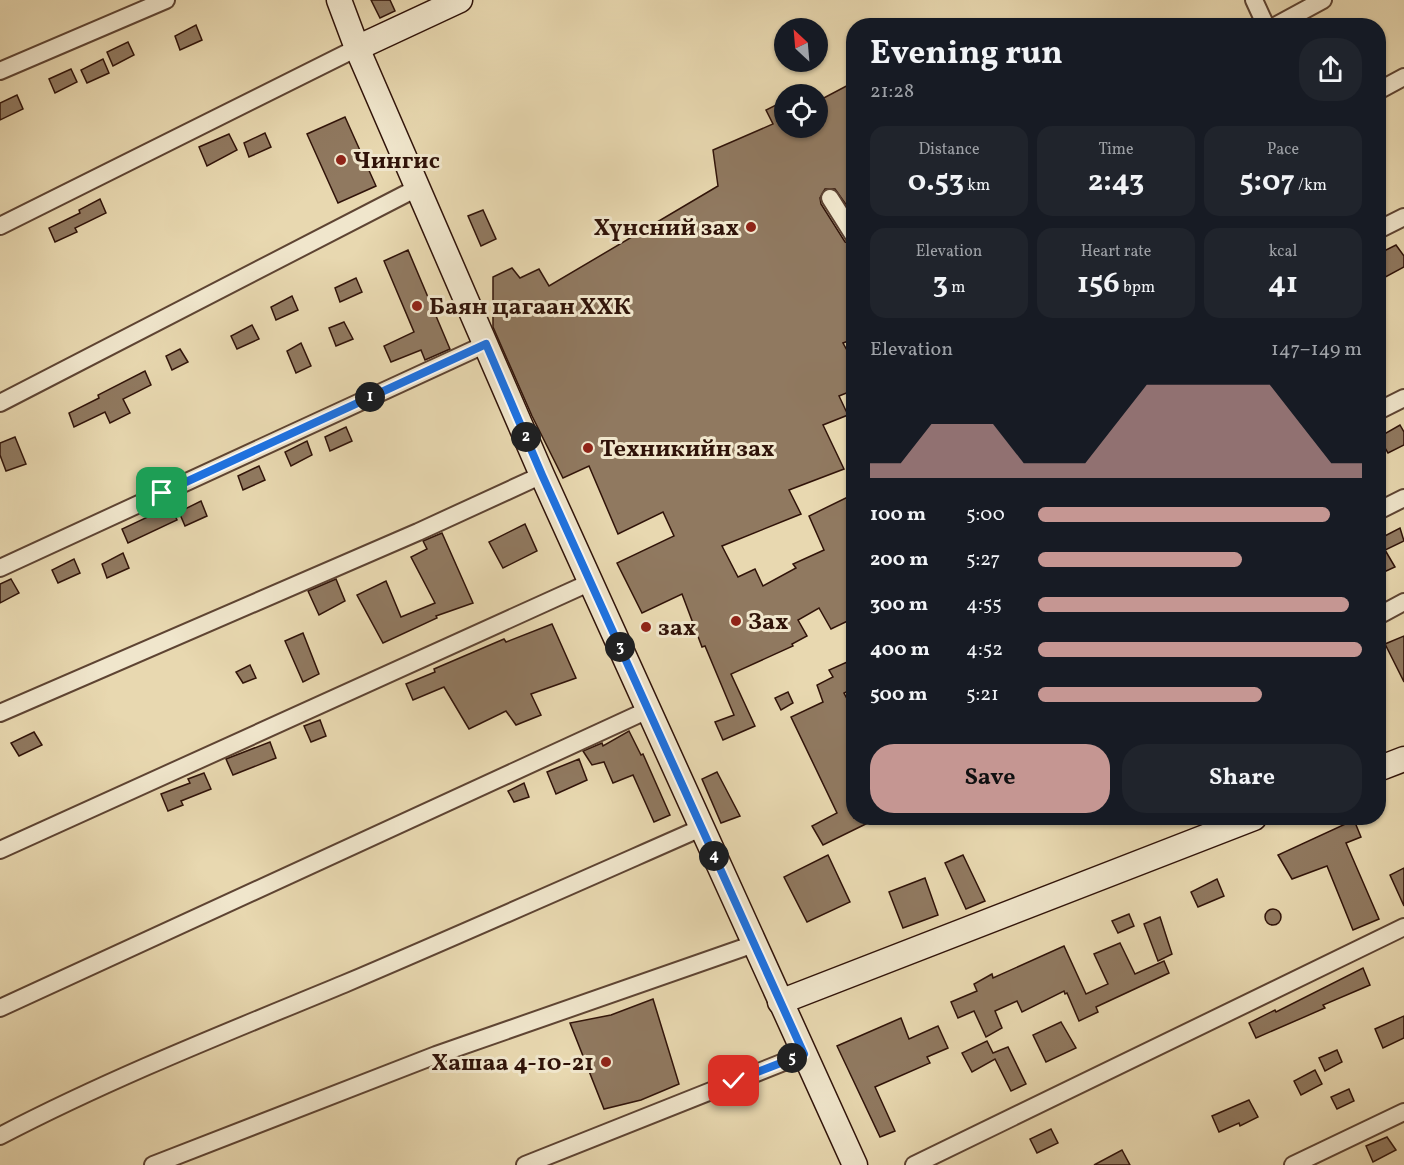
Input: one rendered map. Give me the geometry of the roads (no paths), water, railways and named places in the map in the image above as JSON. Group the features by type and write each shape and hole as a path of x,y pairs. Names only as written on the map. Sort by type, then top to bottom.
{"main road":[{"path":"339,0 357,48 542,475 855,1165"},
{"path":"357,48 460,0"},
{"path":"1386,766 1404,759"},
{"path":"780,1002 1236,825"}],"street":[{"path":"0,70 166,0"},
{"path":"1254,0 1262,18"},
{"path":"1290,18 1323,0"},
{"path":"0,226 357,48"},
{"path":"1386,87 1404,77"},
{"path":"0,403 419,187"},
{"path":"831,198 846,223"},
{"path":"1386,226 1404,218"},
{"path":"0,568 486,344"},
{"path":"1386,407 1404,398"},
{"path":"0,713 418,532 542,475"},
{"path":"1386,507 1404,498"},
{"path":"0,850 591,582"},
{"path":"1386,612 1404,602"},
{"path":"0,1008 648,710"},
{"path":"0,1136 43,1114 186,1050 346,983 701,828"},
{"path":"914,1165 1404,927"},
{"path":"153,1165 436,1055 754,944"},
{"path":"525,1165 804,1054"},
{"path":"1293,1165 1404,1112"}],"place":[{"name":"Чингис","path":"341,160"},
{"name":"Хүнсний зах","path":"751,227"},
{"name":"Баян цагаан ХХК","path":"417,306"},
{"name":"Техникийн зах","path":"588,448"},
{"name":"Зах","path":"736,621"},
{"name":"зах","path":"646,627"},
{"name":"Хашаа 4-10-21","path":"606,1062"}]}
